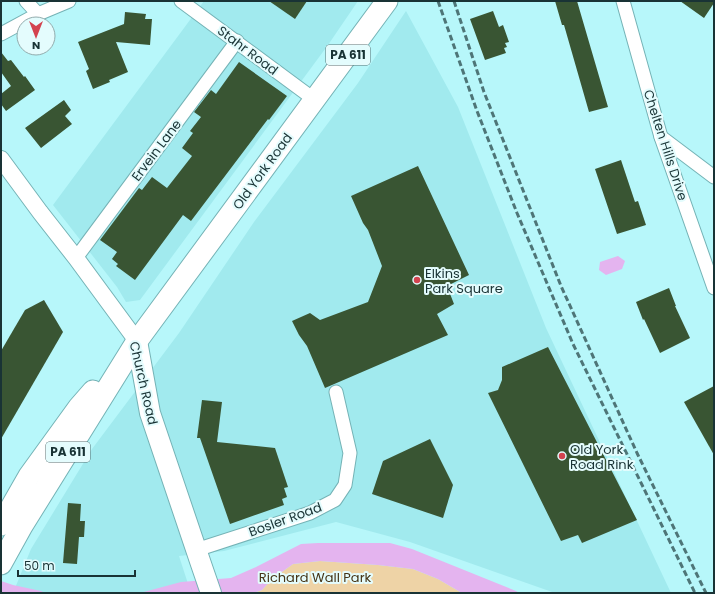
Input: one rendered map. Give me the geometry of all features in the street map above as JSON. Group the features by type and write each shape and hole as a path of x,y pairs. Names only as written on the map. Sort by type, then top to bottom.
{"highway":[{"name":"Old York Road","path":"1,564 26,519 137,341 387,1"},
{"name":"Old York Road","path":"1,525 29,476 79,407 137,341"}],"main road":[{"name":"Church Road","path":"137,341 150,414 198,557 212,593"}],"street":[{"path":"26,1 38,14"},
{"path":"1,34 38,14 69,1"},
{"name":"Stahr Road","path":"181,1 315,100"},
{"name":"Chelten Hills Drive","path":"622,1 661,137 714,288"},
{"name":"Ervein Lane","path":"76,258 237,41"},
{"path":"661,137 714,177"},
{"name":"Church Road","path":"1,159 137,341"},
{"name":"Bosler Road","path":"198,557 310,513 335,500 345,485 350,453 336,392"}],"shaded area":[{"path":"204,1 358,1 328,45 140,300 126,302 117,287 53,205"},
{"path":"406,11 458,107 546,328 671,593 555,593 410,542 336,522 224,551 179,556 191,593 13,593 31,549 92,449 179,333 254,222 358,83"},
{"path":"618,256 625,261 622,269 606,275 599,270 600,262"},
{"path":"390,543 412,549 519,593 462,593 438,579 413,569 320,561 293,564 272,579 262,590 253,593 140,593 181,582 231,578 301,544"},
{"path":"1,581 41,591 45,593 1,593"}],"green space":[{"name":"Richard Wall Park","path":"320,561 413,569 438,579 462,593 253,593 262,590 272,579 293,564"}],"building":[{"path":"269,1 307,1 295,19"},
{"path":"555,1 577,1 608,107 589,112 564,25 562,25"},
{"path":"680,1 714,1 714,3 704,18"},
{"path":"493,11 499,27 503,25 509,42 505,43 507,47 504,48 506,53 485,60 470,19"},
{"path":"125,12 146,14 145,19 152,19 150,45 116,42 128,72 93,89 86,71 89,69 78,42 124,24"},
{"path":"1,52 8,61 11,60 35,90 6,111 1,104 1,94 11,86 1,72"},
{"path":"239,62 287,96 191,221 183,215 135,280 116,266 118,264 112,259 117,252 100,240 139,188 142,190 152,177 167,188 192,156 182,148 193,133 190,131 201,117 194,112 211,90 216,94"},
{"path":"64,100 71,110 65,116 72,124 41,148 25,128"},
{"path":"621,160 635,202 638,201 646,225 617,234 595,169"},
{"name":"Elkins Park Square","path":"418,166 469,275 447,286 454,304 437,314 448,335 325,388 307,346 299,335 292,321 310,313 320,320 368,302 382,266 368,230 363,223 351,196"},
{"path":"669,288 675,306 690,338 660,353 644,319 643,320 636,302"},
{"path":"44,300 63,332 1,439 1,351 25,310"},
{"name":"Old York Road Rink","path":"548,347 637,520 582,543 578,535 561,541 488,393 498,390 502,380 502,367"},
{"path":"714,386 714,455 684,402"},
{"path":"202,400 222,402 217,442 275,448 288,487 284,488 287,497 282,499 284,505 230,524 200,438 197,438"},
{"path":"430,439 453,485 443,518 372,494 383,461"},
{"path":"68,503 81,504 80,521 85,521 84,537 79,537 77,564 63,563"}],"railway":[{"path":"438,1 477,111 517,213 573,344 695,593"},
{"path":"454,1 484,92 561,286 637,453 706,593"}],"place":[{"name":"Elkins Park Square","path":"417,280"},
{"name":"Old York Road Rink","path":"562,456"}]}
